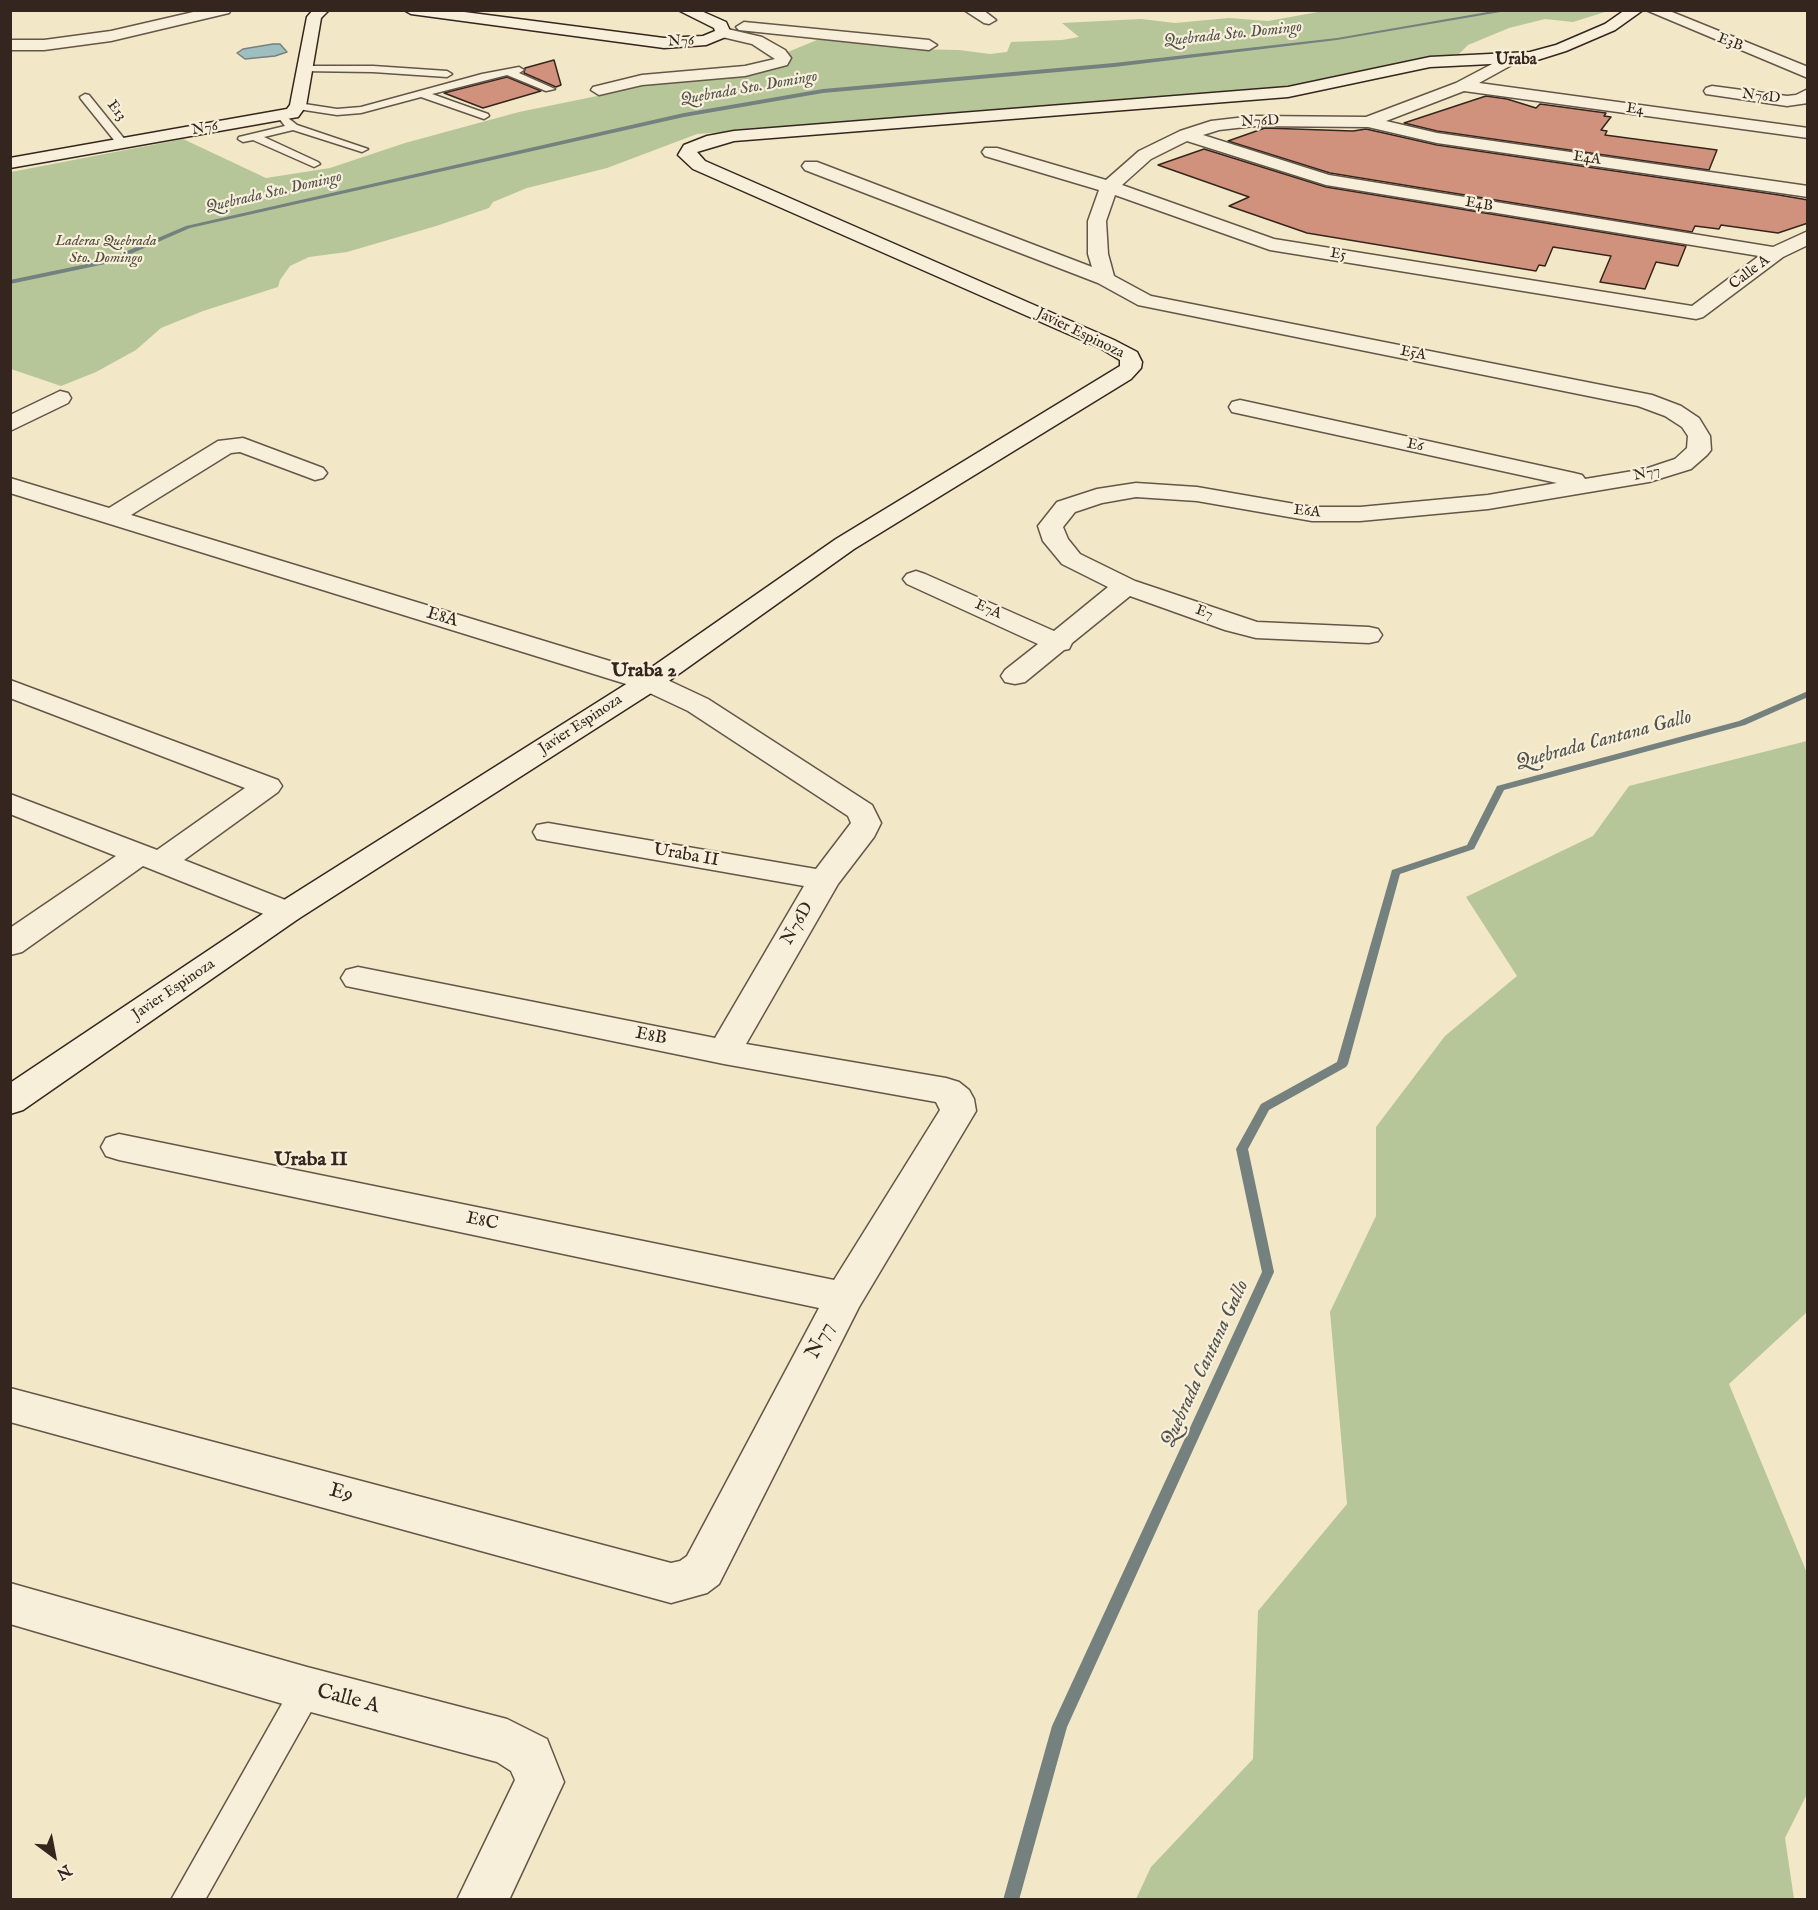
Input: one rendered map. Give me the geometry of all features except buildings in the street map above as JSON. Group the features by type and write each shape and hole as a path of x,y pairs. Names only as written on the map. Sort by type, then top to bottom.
{"street":[{"path":"10,38 47,39 105,32 197,10"},
{"path":"10,45 44,45 111,36 224,10"},
{"path":"298,106 314,17 322,10"},
{"name":"N76","path":"411,10 664,43 705,40 722,29 685,10"},
{"path":"971,10 989,20"},
{"name":"Javier Espinoza","path":"10,1101 287,912 649,681 845,544 1130,368 1131,362 1122,352 1107,344 699,165 687,155 690,149 713,140 734,136 1288,93 1430,63 1473,58 1530,57 1561,48 1610,27 1636,10"},
{"name":"E3B","path":"1653,10 1808,73"},
{"path":"722,29 929,45"},
{"path":"599,90 642,81 745,71 782,62 783,58 779,53 757,40 722,29"},
{"name":"N76D","path":"1105,279 1098,254 1097,221 1109,187 1145,155 1186,135 1217,125 1254,121 1368,122 1462,86 1511,59"},
{"name":"E4","path":"1462,86 1808,133"},
{"name":"N76D","path":"1712,92 1787,101 1801,100 1808,94"},
{"name":"N76","path":"10,163 122,143 287,122 298,106"},
{"name":"E4A","path":"1368,122 1437,138 1808,192"},
{"name":"E4B","path":"1186,135 1326,180 1776,253"},
{"name":"E5","path":"991,152 1109,187 1270,244 1696,313"},
{"name":"E5A","path":"811,166 1105,279 1145,301 1644,400 1674,411 1691,423 1699,436 1699,450"},
{"name":"Calle A","path":"1696,313 1776,253 1808,237"},
{"path":"10,424 60,398"},
{"name":"E6","path":"1240,407 1591,484"},
{"path":"112,516 226,446 243,445 315,473"},
{"name":"N77","path":"1591,484 1649,475 1683,464 1699,450"},
{"name":"E8A","path":"10,484 649,681 698,705 850,804"},
{"name":"E6A","path":"1056,541 1050,526 1066,507 1097,496 1136,490 1197,494 1312,514 1360,514 1488,502 1591,484"},
{"name":"E7","path":"1056,541 1071,560 1126,585 1244,628 1369,635"},
{"name":"E7A","path":"916,579 1059,643"},
{"path":"1016,676 1059,643 1126,585"},
{"path":"10,688 267,786 10,944"},
{"path":"10,803 287,912"},
{"name":"N76D","path":"724,1052 824,880 863,830 865,817 850,804"},
{"name":"Uraba II","path":"548,832 824,880"},
{"name":"E8B","path":"358,978 724,1052 946,1090"},
{"name":"N77","path":"671,1583 691,1579 704,1570 844,1298 958,1111 956,1099 946,1090"},
{"name":"E8C","path":"119,1147 844,1298"},
{"name":"E9","path":"10,1405 671,1583"},
{"name":"Calle A","path":"10,1603 307,1689 507,1742 530,1755 540,1782 482,1899"}],"lane":[{"path":"373,69 395,66 460,67"},
{"path":"305,69 373,69 447,74"},
{"path":"298,106 351,112 519,70"},
{"path":"508,72 550,89"},
{"path":"422,94 484,117"},
{"name":"E13","path":"85,97 122,143"},
{"path":"314,164 249,138 287,122 362,149"},
{"path":"187,1899 307,1689"}],"green space":[{"name":"Laderas Quebrada Sto. Domingo","path":"1329,10 1608,11 1573,22 1545,19 1509,28 1468,45 1458,55 1436,57 1287,89 697,134 607,168 527,188 493,202 489,208 436,226 347,252 309,257 290,266 278,287 203,311 161,328 136,350 96,372 61,386 11,369 11,172 183,139 266,178 330,168 405,143 519,112 602,95 613,83 776,65 783,54 817,40 834,37 885,42 907,49 959,50 990,54 1007,52 1011,42 1079,37 1062,23 1141,19 1175,23 1229,18 1268,21"},
{"path":"1807,741 1807,1312 1729,1384 1807,1573 1807,1794 1785,1838 1794,1899 1136,1899 1151,1867 1253,1759 1258,1611 1347,1504 1330,1312 1376,1216 1376,1127 1445,1036 1517,976 1466,897 1593,836 1629,786"}],"water":[{"path":"280,44 287,52 275,56 245,59 237,53 243,49"}],"waterway":[{"name":"Quebrada Sto. Domingo","path":"10,282 108,262 188,227 684,115 823,91 1114,65 1337,39 1510,10"},
{"name":"Quebrada Cantana Gallo","path":"1011,1900 1060,1726 1268,1272 1242,1149 1265,1107 1342,1064 1396,872 1471,847 1500,788 1742,723 1808,694"}],"district":[{"name":"Uraba","path":"1516,61"},
{"name":"Uraba 2","path":"644,672"},
{"name":"Uraba II","path":"311,1161"}]}
